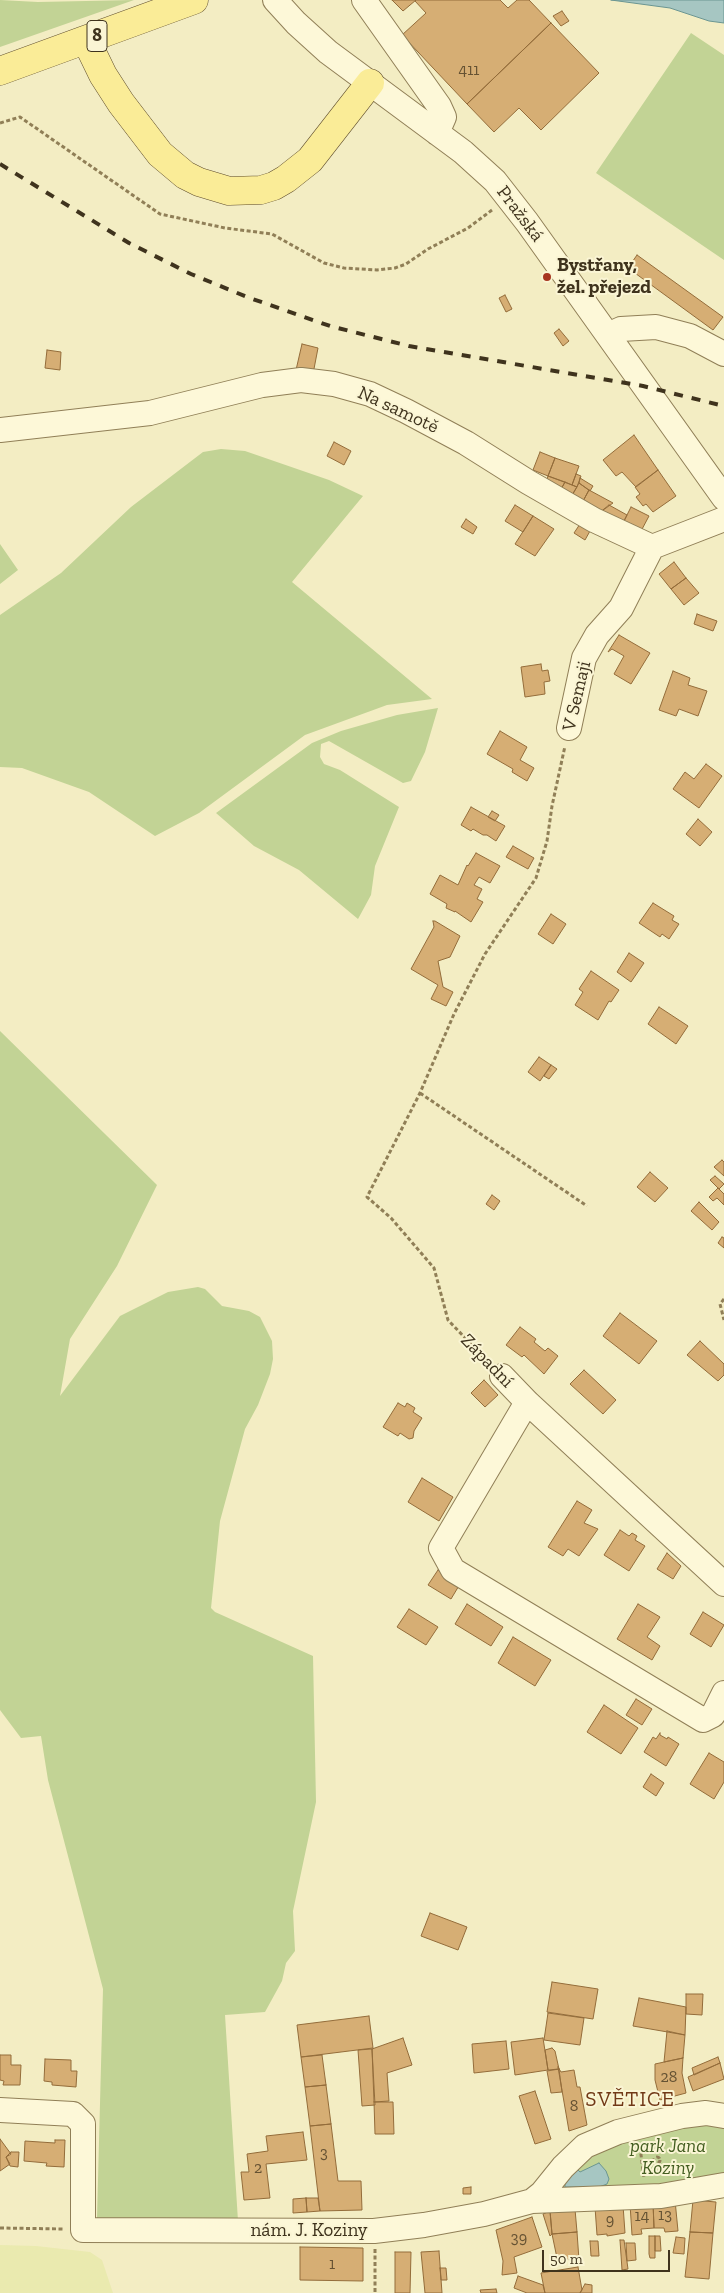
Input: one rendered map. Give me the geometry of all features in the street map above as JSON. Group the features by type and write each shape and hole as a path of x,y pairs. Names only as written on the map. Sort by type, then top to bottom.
{"main road":[{"name":"8","path":"0,71 194,0"},
{"path":"86,40 103,74 121,103 160,154 171,165 199,182 229,191 261,190 274,186 286,179 310,160 370,83"}],"street":[{"name":"Pražská","path":"275,0 296,23 328,52 477,164 508,196 723,494"},
{"path":"364,0 439,106 444,117 437,133"},
{"path":"608,335 633,328 656,327 690,336 724,354"},
{"name":"Na samotě","path":"0,430 150,413 262,385 302,380 334,384 370,394 406,411 466,443 594,520 652,547"},
{"path":"652,547 724,519"},
{"name":"V Semaji","path":"569,728 584,658 597,635 620,608 652,547"},
{"name":"Západní","path":"502,1376 527,1402 724,1584"},
{"path":"527,1402 441,1548 453,1570 703,1720 713,1715 724,1693"},
{"path":"0,2110 73,2114 83,2124 83,2230"},
{"path":"532,2201 542,2193 563,2167 585,2146 618,2132 682,2116 706,2113 724,2116"},
{"name":"nám. J. Koziny","path":"83,2230 392,2230 464,2218 532,2201 646,2196 724,2185"}],"path":[{"name":"V Semaji","path":"420,1093 454,1014 485,954 536,878 547,841 552,806 569,728"},
{"path":"420,1093 587,1206"},
{"name":"Západní","path":"420,1093 367,1197 391,1218 434,1268 448,1320 502,1376"},
{"path":"724,1299 720,1304 724,1320"},
{"path":"640,2126 646,2196"},
{"path":"642,2161 654,2161"},
{"path":"0,2228 83,2230"},
{"path":"374,2231 376,2293"}],"green space":[{"path":"0,0 38,2 134,0 0,47"},
{"path":"691,33 724,55 724,260 596,173"},
{"path":"221,449 245,451 329,480 363,496 292,582 432,699 387,705 305,735 199,813 155,836 89,792 22,768 0,767 0,615 61,573 131,507 203,452"},
{"path":"0,544 18,570 0,584"},
{"path":"438,708 425,752 411,781 403,783 329,741 321,744 320,757 324,764 340,770 399,807 375,866 371,895 358,919 299,870 254,846 216,813 312,743 341,731 397,715"},
{"path":"0,1031 157,1185 117,1266 70,1339 60,1396 120,1316 168,1292 198,1287 205,1289 222,1306 249,1311 260,1317 272,1341 273,1359 270,1374 258,1405 245,1429 220,1521 211,1608 215,1612 313,1656 316,1802 293,1911 295,1951 286,1963 282,1981 265,2012 225,2015 238,2221 97,2218 103,1989 48,1780 41,1736 21,1738 0,1710"},
{"name":"park Jana Koziny","path":"690,2124 724,2124 724,2179 704,2182 561,2188 559,2182 597,2148"},
{"path":"0,2245 36,2246 90,2252 102,2260 113,2293 0,2293"}],"water":[{"path":"611,0 724,0 724,23 709,21 670,8"},
{"path":"599,2163 606,2171 609,2179 607,2184 599,2187 565,2187 565,2181 578,2170 580,2172"}],"building":[{"path":"392,0 416,0 403,11"},
{"path":"416,0 500,0 508,8 517,0 529,0 551,23 467,104 402,35 426,13"},
{"path":"562,11 569,21 561,26 553,16"},
{"path":"551,23 599,73 541,130 519,108 494,132 467,104"},
{"path":"637,255 723,317 713,330 628,268"},
{"path":"505,295 512,309 506,312 499,298"},
{"path":"559,329 569,341 563,346 554,333"},
{"path":"302,344 318,348 313,374 296,370"},
{"path":"47,350 61,352 60,370 45,368"},
{"path":"634,435 658,470 636,487 622,472 616,476 603,460"},
{"path":"334,442 351,451 344,465 327,456"},
{"path":"540,452 555,458 548,476 533,470"},
{"path":"555,458 579,466 572,485 548,476"},
{"path":"658,470 676,496 653,512 646,504 643,506 636,497 640,494 635,487"},
{"path":"576,474 581,476 577,487 572,485"},
{"path":"548,476 565,482 560,491 546,483"},
{"path":"580,478 593,486 590,491 579,483"},
{"path":"565,482 577,487 571,497 560,491"},
{"path":"579,483 589,490 582,503 571,497"},
{"path":"589,490 613,503 599,513 582,503"},
{"path":"515,505 533,516 523,532 505,521"},
{"path":"609,505 627,515 622,525 599,513"},
{"path":"631,507 649,516 640,533 622,525"},
{"path":"533,516 554,529 535,556 515,544"},
{"path":"466,519 477,527 473,534 461,527"},
{"path":"580,524 590,531 585,540 574,533"},
{"path":"674,562 686,578 671,589 659,574"},
{"path":"686,578 699,593 684,605 671,589"},
{"path":"697,614 717,621 713,631 694,624"},
{"path":"619,635 650,653 631,684 614,674 624,656 612,649 608,652"},
{"path":"541,664 542,671 548,670 550,681 544,682 545,694 525,697 521,667"},
{"path":"673,671 690,678 688,685 707,691 698,716 679,709 676,716 659,710"},
{"path":"500,731 527,747 520,760 534,768 527,781 512,772 513,769 487,754"},
{"path":"706,764 722,776 699,808 673,789 685,772 694,779"},
{"path":"471,807 505,826 496,841 487,835 483,835 473,829 471,831 461,825"},
{"path":"492,811 499,815 495,821 488,817"},
{"path":"698,819 712,832 700,846 686,834"},
{"path":"513,846 534,858 528,869 506,857"},
{"path":"476,853 500,866 490,883 479,877 474,885 482,889 477,899 483,902 471,922 455,911 446,908 447,904 430,894 440,875 458,885 467,865"},
{"path":"653,903 674,916 672,920 679,924 669,939 662,934 660,937 639,923"},
{"path":"551,914 566,924 553,944 538,934"},
{"path":"433,921 460,936 450,957 438,961 443,987 453,992 446,1006 431,999 438,985 411,969 434,927"},
{"path":"629,953 644,963 631,982 617,972"},
{"path":"591,971 619,990 611,1002 609,1001 598,1020 575,1005 583,992 579,989"},
{"path":"659,1007 688,1026 676,1044 648,1024"},
{"path":"539,1057 551,1065 540,1081 528,1072"},
{"path":"551,1065 557,1069 549,1079 544,1076"},
{"path":"722,1160 724,1162 724,1176 714,1167"},
{"path":"650,1172 668,1188 655,1202 637,1187"},
{"path":"715,1176 724,1184 719,1189 710,1180"},
{"path":"718,1188 724,1194 724,1205 717,1198 713,1201 709,1197"},
{"path":"492,1195 500,1201 494,1210 486,1204"},
{"path":"699,1202 719,1222 712,1230 691,1211"},
{"path":"722,1237 724,1238 724,1248 718,1243"},
{"path":"620,1313 657,1341 639,1364 603,1336"},
{"path":"520,1327 536,1339 534,1342 545,1351 548,1348 558,1356 544,1374 524,1355 522,1357 506,1345"},
{"path":"700,1341 724,1364 724,1375 718,1381 687,1355"},
{"path":"584,1370 616,1400 603,1414 570,1384"},
{"path":"484,1380 498,1395 485,1407 471,1393"},
{"path":"398,1403 405,1407 407,1403 415,1408 413,1412 422,1418 414,1431 413,1438 409,1439 400,1433 398,1436 383,1427"},
{"path":"422,1478 453,1497 439,1521 408,1502"},
{"path":"577,1501 592,1510 584,1523 598,1529 579,1556 568,1549 563,1556 548,1547"},
{"path":"620,1530 629,1536 632,1533 637,1536 635,1540 645,1546 629,1571 604,1555"},
{"path":"667,1553 681,1566 673,1579 657,1569"},
{"path":"438,1570 460,1584 451,1599 428,1585"},
{"path":"467,1604 503,1627 491,1646 455,1624"},
{"path":"638,1604 660,1617 647,1637 660,1646 652,1660 617,1639"},
{"path":"409,1609 438,1627 426,1645 397,1627"},
{"path":"703,1612 724,1625 711,1647 690,1634"},
{"path":"513,1637 551,1660 535,1686 498,1663"},
{"path":"636,1699 652,1709 642,1725 626,1715"},
{"path":"604,1705 638,1728 621,1754 587,1732"},
{"path":"660,1733 660,1735 667,1739 668,1737 679,1744 666,1766 644,1752 653,1737 656,1739"},
{"path":"709,1753 724,1762 724,1782 714,1799 690,1784"},
{"path":"651,1774 664,1783 656,1796 643,1787"},
{"path":"430,1913 467,1927 458,1950 421,1936"},
{"path":"552,1982 598,1989 593,2019 547,2012"},
{"path":"686,1994 703,1994 702,2015 686,2014"},
{"path":"639,1998 686,2007 685,2035 633,2026"},
{"path":"548,2013 584,2018 580,2045 544,2040"},
{"path":"369,2016 373,2048 301,2057 297,2025"},
{"path":"667,2031 685,2035 683,2058 664,2062"},
{"path":"403,2038 412,2065 387,2073 389,2101 374,2102 372,2049"},
{"path":"543,2038 548,2070 515,2075 511,2042"},
{"path":"506,2041 509,2069 474,2073 472,2044"},
{"path":"552,2048 555,2051 559,2069 548,2070 545,2050"},
{"path":"372,2049 375,2105 362,2106 358,2050"},
{"path":"0,2055 11,2055 11,2065 21,2065 20,2085 3,2085 4,2081 0,2080"},
{"path":"322,2055 326,2085 305,2087 301,2057"},
{"path":"718,2057 720,2063 694,2075 692,2068"},
{"path":"683,2058 682,2073 686,2093 660,2100 655,2080 655,2064"},
{"path":"45,2059 71,2060 71,2071 77,2071 76,2087 52,2085 52,2082 44,2081"},
{"path":"720,2063 724,2079 693,2091 688,2077"},
{"path":"558,2067 561,2072 574,2070 577,2087 580,2087 587,2125 569,2131"},
{"path":"559,2069 562,2092 551,2093 547,2071"},
{"path":"326,2085 331,2124 310,2126 305,2087"},
{"path":"535,2091 551,2139 535,2144 519,2096"},
{"path":"374,2102 393,2102 394,2134 375,2134"},
{"path":"331,2124 338,2181 361,2181 362,2210 320,2211 310,2126"},
{"path":"303,2132 307,2160 266,2164 270,2198 244,2200 241,2172 249,2172 247,2154 268,2151 266,2136"},
{"path":"0,2139 11,2154 6,2157 10,2164 0,2171"},
{"path":"55,2140 65,2140 64,2167 46,2166 47,2163 24,2161 25,2141 55,2143"},
{"path":"11,2152 19,2152 18,2167 10,2166 6,2157"},
{"path":"471,2187 471,2194 463,2194 463,2188"},
{"path":"306,2198 307,2212 293,2213 293,2199"},
{"path":"306,2198 318,2198 320,2211 307,2212"},
{"path":"675,2200 678,2231 665,2232 664,2228 654,2228 653,2202"},
{"path":"693,2200 716,2202 713,2233 690,2232"},
{"path":"653,2202 654,2228 641,2229 642,2234 632,2235 630,2204"},
{"path":"623,2205 625,2233 607,2236 607,2234 597,2235 595,2207"},
{"path":"575,2209 577,2232 552,2234 550,2211"},
{"path":"550,2211 552,2234 550,2236 543,2214"},
{"path":"532,2217 542,2247 514,2257 517,2273 502,2275 503,2261 496,2230"},
{"path":"577,2232 579,2260 557,2258 552,2234"},
{"path":"690,2232 713,2233 709,2279 685,2277"},
{"path":"649,2236 655,2236 655,2258 650,2258"},
{"path":"655,2236 660,2236 661,2251 655,2251"},
{"path":"676,2237 685,2238 684,2254 673,2253"},
{"path":"620,2240 624,2240 628,2269 622,2270"},
{"path":"590,2241 598,2241 599,2256 591,2256"},
{"path":"626,2243 635,2243 636,2260 627,2261"},
{"path":"300,2247 363,2248 363,2281 300,2280"},
{"path":"439,2251 442,2293 425,2293 421,2252"},
{"path":"395,2252 411,2252 410,2293 395,2293"},
{"path":"578,2267 582,2290 580,2293 545,2293 541,2273"},
{"path":"440,2268 446,2268 447,2280 441,2280"},
{"path":"518,2276 543,2285 545,2293 527,2293 514,2288"},
{"path":"585,2284 592,2285 592,2293 580,2293"},
{"path":"496,2289 497,2293 481,2293 480,2290"}],"railway":[{"path":"0,164 129,243 191,274 247,297 330,326 409,346 643,386 724,406"}],"place":[{"name":"Bystřany, žel. přejezd","path":"547,277"}],"district":[{"name":"SVĚTICE","path":"630,2100"}]}
